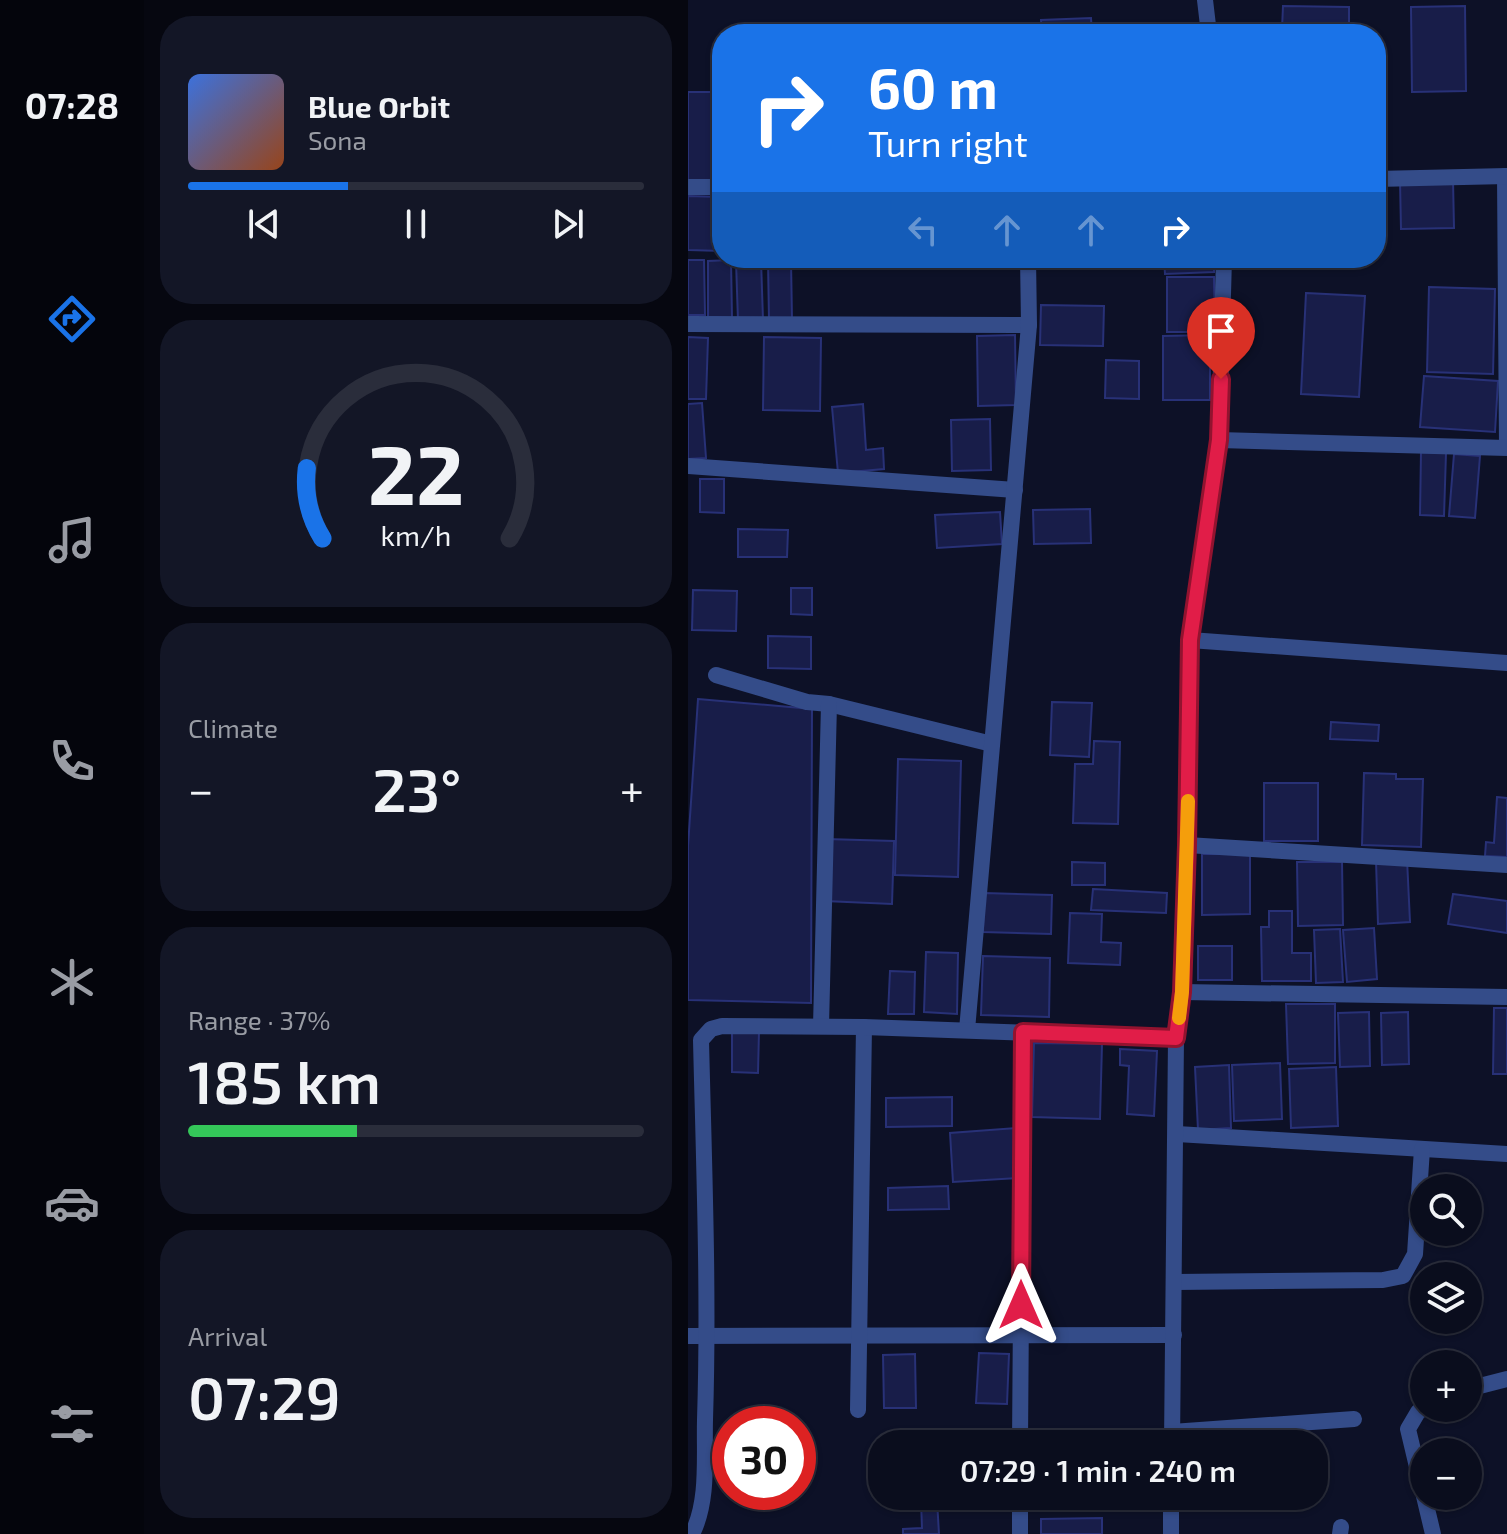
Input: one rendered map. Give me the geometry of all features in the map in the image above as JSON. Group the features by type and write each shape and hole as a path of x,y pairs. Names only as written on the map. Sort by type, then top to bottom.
{"street":[{"path":"1205,0 1208,24"},
{"path":"1219,440 1507,447 1506,176 1386,179"},
{"path":"688,187 712,187"},
{"path":"967,1030 1029,325 1028,268"},
{"path":"1172,1430 1176,1038 1182,992 1190,640 1219,440 1224,268"},
{"path":"688,324 1029,325"},
{"path":"688,466 1015,490"},
{"path":"1190,640 1507,663"},
{"path":"716,675 807,702 829,704 992,744"},
{"path":"821,1026 829,704"},
{"path":"1187,845 1507,865"},
{"path":"1182,992 1507,997"},
{"path":"692,1534 699,1521 703,1490 708,1336 701,1040 711,1029 722,1026 821,1026 1176,1038"},
{"path":"858,1410 864,1027"},
{"path":"1020,1430 1023,1032"},
{"path":"1177,1134 1507,1154"},
{"path":"1175,1282 1383,1280 1403,1276 1415,1254 1422,1149"},
{"path":"688,1336 1174,1335"},
{"path":"1482,1385 1507,1379"},
{"path":"1249,1430 1354,1419"},
{"path":"1412,1422 1408,1429 1433,1534"},
{"path":"1020,1510 1020,1534"},
{"path":"1171,1510 1171,1534"}],"building":[{"path":"1283,6 1349,7 1349,24 1282,24"},
{"path":"1465,6 1466,91 1412,92 1411,7"},
{"path":"1091,18 1091,24 1041,24 1041,20"},
{"path":"688,92 712,92 712,183 688,183"},
{"path":"1453,180 1454,228 1401,229 1400,181"},
{"path":"688,196 712,197 712,251 688,250"},
{"path":"688,260 704,260 705,315 688,315"},
{"path":"708,261 712,261 712,268 731,268 732,318 708,317"},
{"path":"736,268 761,268 763,320 738,321"},
{"path":"768,268 791,268 792,320 769,320"},
{"path":"1165,268 1214,268 1214,272 1165,274"},
{"path":"1167,277 1214,277 1215,332 1167,332"},
{"path":"1429,287 1495,289 1493,374 1427,372"},
{"path":"1306,293 1365,296 1359,397 1301,394"},
{"path":"1041,305 1104,306 1103,346 1040,345"},
{"path":"1015,335 1016,405 978,406 977,336"},
{"path":"1210,335 1210,400 1163,400 1163,336"},
{"path":"688,337 708,338 706,399 688,399"},
{"path":"764,337 821,338 820,411 763,410"},
{"path":"1106,360 1139,361 1139,399 1105,398"},
{"path":"1424,376 1498,381 1495,432 1420,427"},
{"path":"702,403 706,458 688,459 688,404"},
{"path":"863,404 866,450 883,448 884,469 838,473 832,407"},
{"path":"990,419 991,470 952,471 951,420"},
{"path":"1421,452 1446,453 1444,516 1420,515"},
{"path":"1454,454 1480,456 1475,518 1449,516"},
{"path":"700,479 724,479 724,513 700,512"},
{"path":"1090,509 1091,543 1034,544 1033,510"},
{"path":"1000,512 1002,544 937,548 935,515"},
{"path":"738,529 788,530 787,557 738,557"},
{"path":"791,588 812,588 812,615 791,614"},
{"path":"693,590 737,591 736,631 692,630"},
{"path":"768,636 811,637 811,669 768,668"},
{"path":"698,699 812,709 811,1003 688,1000 688,846"},
{"path":"1052,702 1092,703 1089,757 1050,755"},
{"path":"1331,722 1379,725 1378,741 1330,739"},
{"path":"1094,741 1120,742 1118,824 1073,823 1075,764 1093,764"},
{"path":"898,759 961,761 958,877 895,875"},
{"path":"1364,773 1396,774 1396,779 1423,779 1421,847 1362,845"},
{"path":"1264,783 1318,783 1318,841 1264,841"},
{"path":"1497,797 1507,798 1507,857 1485,856 1486,842 1494,843"},
{"path":"826,839 894,841 892,904 825,901"},
{"path":"1202,854 1250,854 1250,914 1202,915"},
{"path":"1407,859 1410,922 1378,924 1376,861"},
{"path":"1072,862 1105,863 1105,885 1072,885"},
{"path":"1297,862 1342,862 1343,925 1298,926"},
{"path":"1093,889 1167,893 1166,913 1091,910"},
{"path":"984,893 1052,895 1051,934 983,932"},
{"path":"1453,894 1507,901 1507,933 1448,924"},
{"path":"1269,911 1292,911 1292,953 1311,953 1311,981 1262,981 1261,927 1269,927"},
{"path":"1070,913 1102,914 1101,942 1121,943 1120,965 1068,963"},
{"path":"1374,928 1377,979 1347,982 1343,930"},
{"path":"1340,929 1343,982 1316,983 1314,930"},
{"path":"1198,946 1232,946 1232,980 1198,980"},
{"path":"926,952 958,953 957,1014 924,1012"},
{"path":"983,956 1050,958 1049,1017 981,1015"},
{"path":"890,971 915,972 914,1014 888,1014"},
{"path":"1286,1004 1335,1004 1335,1063 1288,1064"},
{"path":"1494,1008 1507,1008 1507,1074 1493,1074"},
{"path":"1369,1012 1370,1066 1340,1067 1338,1013"},
{"path":"1408,1012 1409,1064 1382,1065 1381,1013"},
{"path":"732,1031 759,1031 758,1073 732,1072"},
{"path":"1034,1043 1102,1044 1100,1119 1032,1117"},
{"path":"1120,1049 1157,1051 1154,1116 1127,1114 1129,1066 1120,1065"},
{"path":"1280,1063 1282,1119 1234,1121 1232,1065"},
{"path":"1229,1065 1231,1128 1198,1130 1195,1067"},
{"path":"1336,1067 1338,1126 1291,1128 1289,1069"},
{"path":"952,1097 952,1126 886,1127 886,1098"},
{"path":"1016,1128 1019,1178 953,1182 950,1133"},
{"path":"948,1186 949,1209 888,1210 888,1188"},
{"path":"979,1353 1009,1354 1007,1404 976,1403"},
{"path":"915,1354 916,1408 884,1408 883,1355"},
{"path":"921,1510 938,1510 939,1534 903,1534 903,1529 922,1528"},
{"path":"1102,1518 1102,1534 1041,1534 1041,1519"}],"slow traffic":[{"path":"1179,1018 1188,801"}],"route":[{"path":"1021,1305 1023,1032 1176,1038 1182,992 1190,640 1219,440 1221,379"}]}
